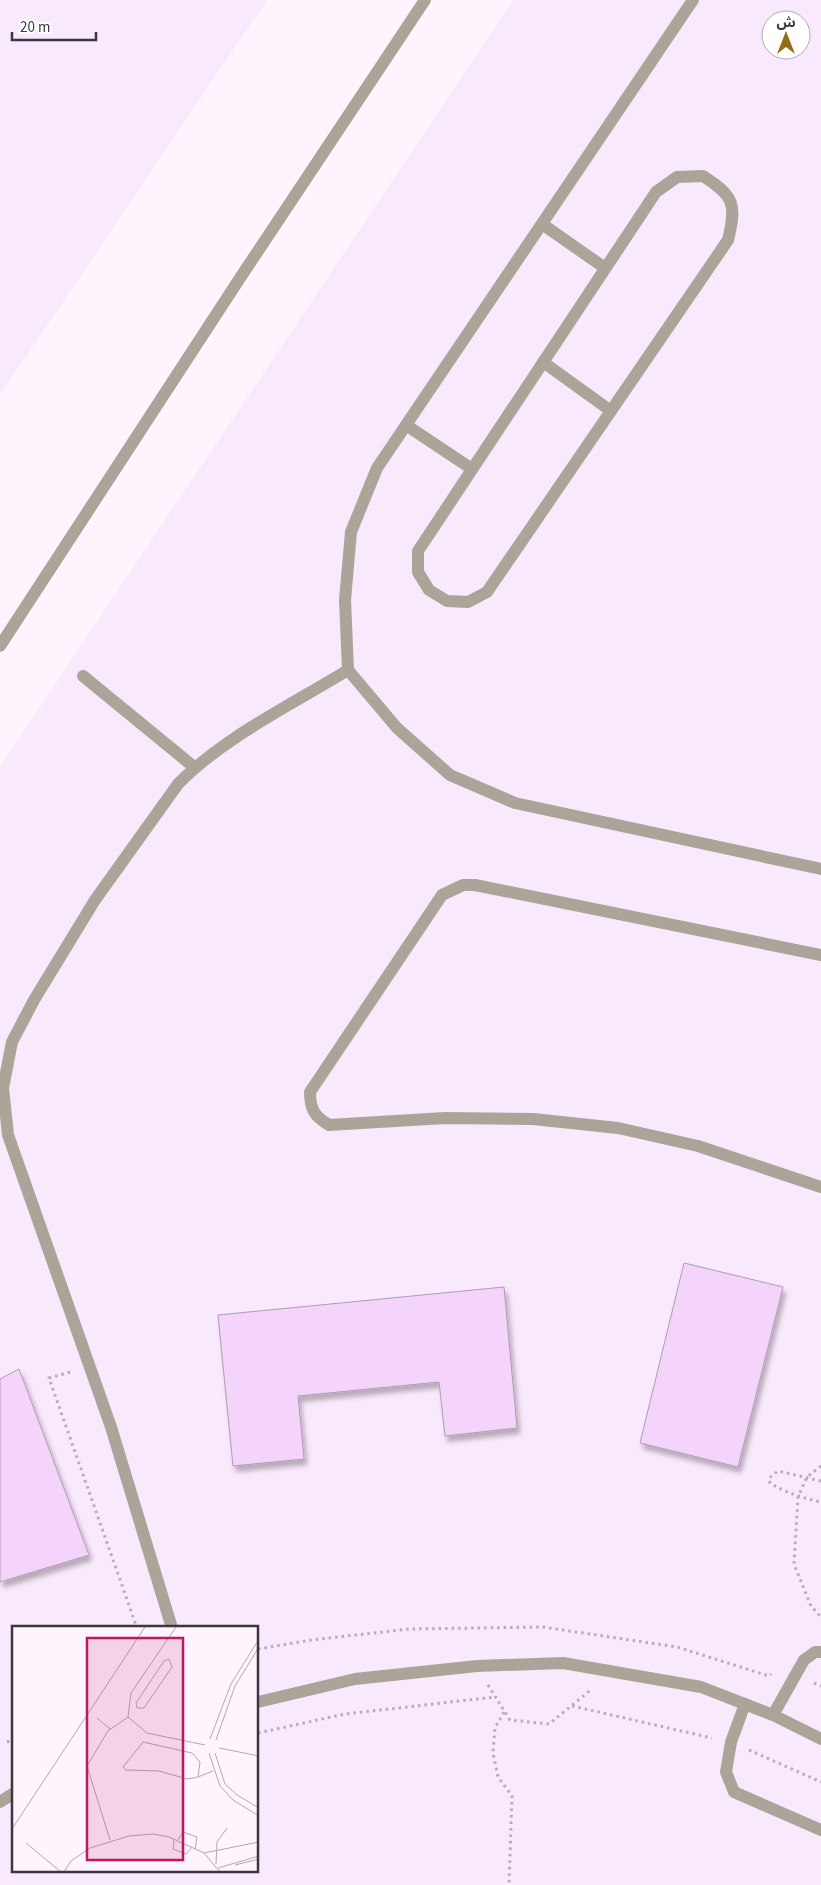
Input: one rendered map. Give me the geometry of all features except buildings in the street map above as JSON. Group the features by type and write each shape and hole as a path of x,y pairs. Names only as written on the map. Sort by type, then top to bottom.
{"street":[{"path":"0,646 240,278 425,0"},
{"path":"693,0 378,468 351,532 346,600 348,670 397,728 450,775 515,803 821,869"},
{"path":"703,176 725,190 734,215 728,240 487,592 468,602 447,601 429,590 418,572 418,551 543,362 656,192 677,177 703,176"},
{"path":"542,224 605,268"},
{"path":"543,362 611,411"},
{"path":"406,426 472,469"},
{"path":"171,1626 111,1427 8,1135 3,1088 12,1042 34,1000 95,900 163,803 194,767 219,749 348,670"},
{"path":"82,676 194,767"},
{"path":"821,955 474,885 452,888 442,895 310,1092 310,1106 317,1118 328,1125 445,1118 533,1118 618,1128 698,1146 821,1187"},
{"path":"773,1715 804,1660 815,1652 821,1652"},
{"path":"259,1702 355,1679 477,1666 563,1663 702,1687 773,1715 821,1739"},
{"path":"745,1704 731,1742 726,1772 734,1792 821,1830"},
{"path":"0,1802 12,1794"}],"path":[{"path":"90,1366 49,1378 136,1626"},
{"path":"821,1466 807,1477 798,1497 794,1564 811,1606 821,1617"},
{"path":"821,1481 778,1471 769,1478 770,1483 798,1497 821,1502"},
{"path":"259,1649 311,1640 409,1629 543,1627 677,1647 769,1676 775,1668"},
{"path":"477,1666 510,1720 549,1724 614,1672"},
{"path":"259,1733 345,1714 495,1697"},
{"path":"572,1706 731,1742 821,1782"},
{"path":"504,1712 495,1728 493,1754 498,1777 512,1796 509,1885"},
{"path":"6,1742 12,1740"}],"shaded area":[{"path":"0,0 267,0 0,395"},
{"path":"513,0 821,0 821,1885 0,1885 0,767"}]}
